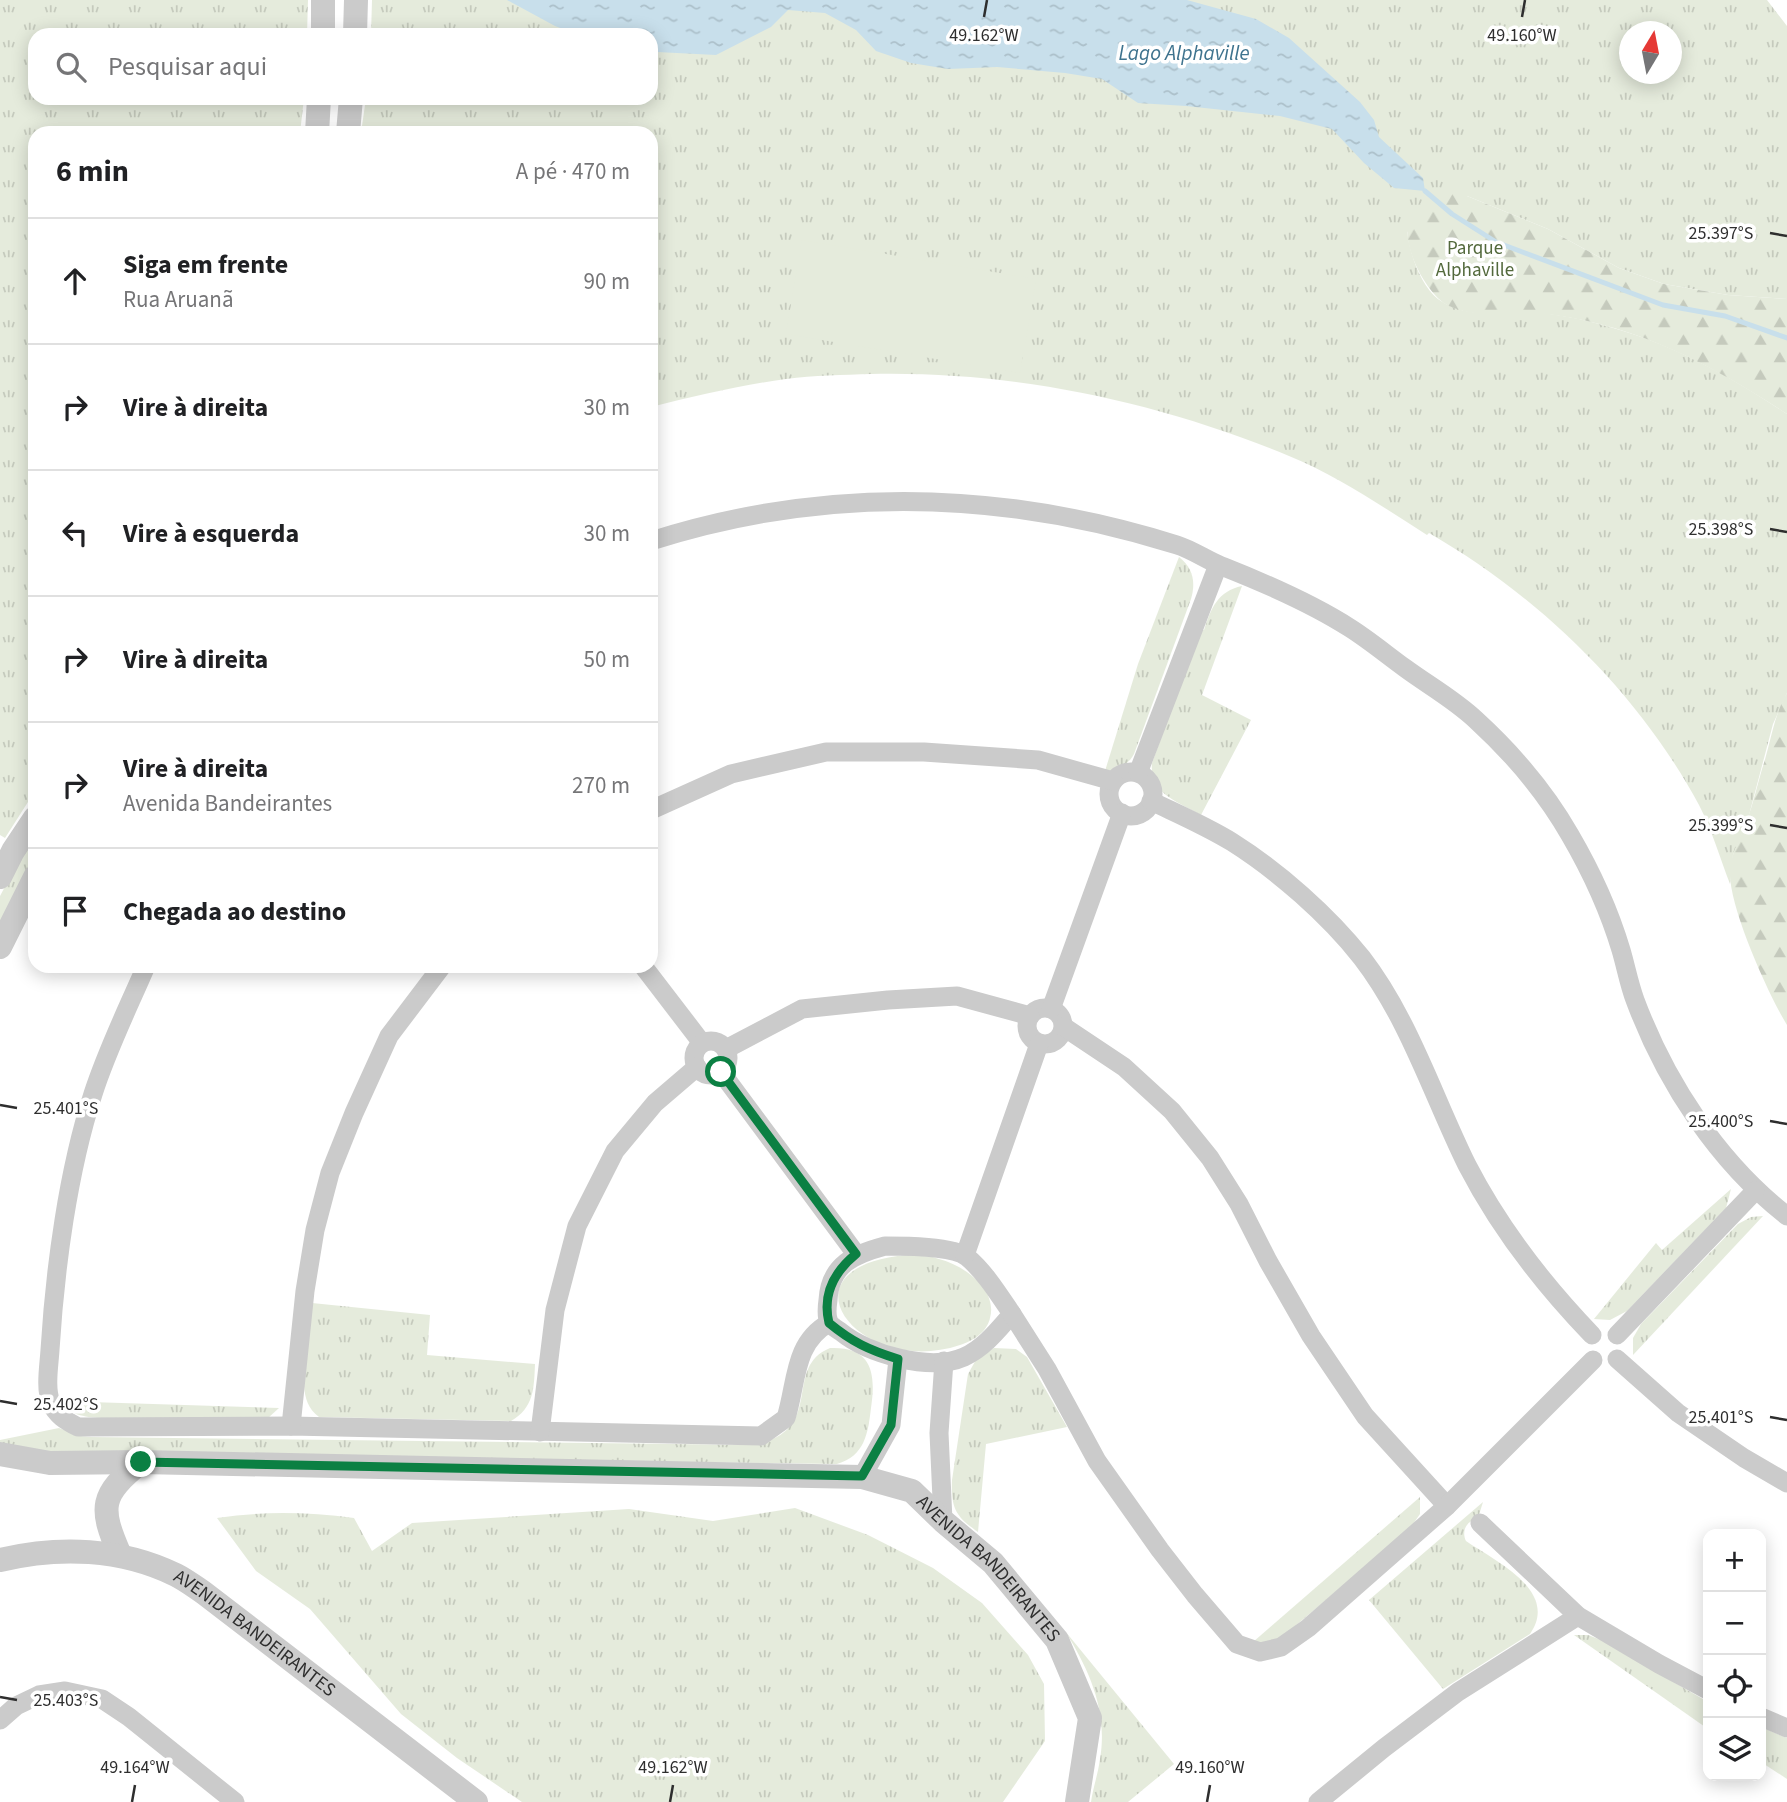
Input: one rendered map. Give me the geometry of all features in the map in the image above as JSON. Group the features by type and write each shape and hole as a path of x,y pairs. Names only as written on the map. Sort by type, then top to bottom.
{"street":[{"path":"323,0 323,28"},
{"path":"355,28 356,0"},
{"path":"317,126 319,105"},
{"path":"349,126 350,105"},
{"path":"658,539 737,518 803,506 895,500 1011,506 1091,521 1181,547 1259,581 1349,628 1475,719 1531,779 1570,834 1600,892 1635,1000 1678,1092 1713,1141 1755,1191 1787,1216"},
{"path":"1138,773 1218,565"},
{"path":"658,807 731,774 826,752 924,752 1038,760 1113,781"},
{"path":"1124,773 1138,773 1151,785 1152,801 1141,813 1122,813 1115,809 1110,800 1113,781 1124,773"},
{"path":"1152,801 1231,841 1266,867 1304,899 1361,957 1393,1004 1468,1167 1498,1220 1548,1288 1592,1335"},
{"path":"1051,1009 1122,813"},
{"path":"0,877 28,828"},
{"path":"0,947 28,891"},
{"path":"143,973 93,1094 81,1138 59,1255 49,1365 50,1402 61,1418 78,1427 291,1426 761,1436 786,1418 801,1351 815,1330 829,1323"},
{"path":"291,1426 305,1291 315,1230 330,1173 389,1036 437,973"},
{"path":"648,973 702,1043"},
{"path":"726,1049 802,1009 957,996 1030,1016"},
{"path":"1064,1027 1055,1042 1047,1045 1032,1039 1027,1024 1030,1016 1038,1010 1051,1009 1060,1016 1064,1027 1124,1067 1172,1111 1210,1158 1239,1204 1311,1336 1365,1416 1447,1506"},
{"path":"715,1041 726,1049 728,1061 721,1072 706,1074 697,1067 695,1053 702,1043 715,1041"},
{"path":"965,1255 1039,1044"},
{"path":"540,1432 555,1310 577,1226 615,1151 655,1103 697,1067"},
{"path":"721,1072 856,1254"},
{"path":"1617,1335 1755,1191"},
{"path":"1012,1314 989,1340 964,1357 944,1362 898,1359 853,1342 829,1323 828,1292 840,1267 856,1254 885,1246 915,1246 965,1255 1012,1314 1047,1369 1097,1461 1160,1550 1237,1644 1260,1652 1281,1647 1308,1628 1447,1506 1593,1360"},
{"path":"1604,1330 1617,1335 1622,1347 1617,1359 1605,1365 1593,1360 1587,1348 1592,1335 1604,1330"},
{"path":"862,1476 891,1425 898,1359"},
{"path":"1617,1359 1678,1413 1744,1458 1787,1483"},
{"path":"943,1521 939,1433 944,1362"},
{"name":"AVENIDA BANDEIRANTES","path":"0,1454 50,1463 141,1462 862,1476 912,1491 993,1563 1057,1640 1090,1718 1077,1802"},
{"path":"120,1555 107,1527 106,1514 110,1494 118,1480 141,1462"},
{"path":"1480,1523 1578,1616 1703,1687"},
{"name":"AVENIDA BANDEIRANTES","path":"0,1560 82,1550 120,1555 177,1575 476,1802"},
{"path":"1318,1802 1458,1692 1578,1616"},
{"path":"0,1720 16,1706 39,1695 65,1692 102,1699 129,1717 235,1802"},
{"path":"1763,1718 1787,1728"}],"green space":[{"path":"0,0 308,0 307,28 28,28 28,105 303,105 301,126 28,126 28,802 5,838 0,835"},
{"path":"372,0 1767,0 1787,26 1787,299 1728,295 1664,284 1619,268 1548,229 1467,196 1407,232 1413,259 1426,286 1449,306 1483,313 1531,312 1555,315 1608,326 1688,356 1787,414 1787,693 1773,724 1748,819 1733,855 1730,884 1704,815 1674,763 1647,724 1583,651 1547,617 1470,558 1429,533 1427,535 1343,482 1307,464 1239,437 1136,405 1084,393 978,378 925,374 807,377 769,381 658,405 658,126 362,126 365,105 658,105 658,28 371,28"},
{"name":"Parque Alphaville","path":"1450,192 1467,196 1548,229 1619,268 1664,284 1728,295 1787,299 1787,414 1705,365 1647,339 1617,329 1554,315 1475,313 1449,306 1440,300 1422,277 1407,234 1408,221 1416,206"},
{"path":"802,240 1036,279 1020,373 786,334"},
{"path":"1179,557 1192,576 1191,599 1134,754 1122,766 1105,771 1138,664"},
{"path":"1242,586 1202,695 1251,720 1201,815 1160,790 1152,774 1152,763 1200,629 1204,630 1221,596"},
{"path":"1787,693 1787,1025 1760,972 1742,926 1735,905 1730,871 1775,721"},
{"path":"28,844 28,869 0,924 0,896"},
{"path":"1731,1189 1726,1208 1627,1311 1610,1320 1594,1319 1656,1243 1662,1250"},
{"path":"1763,1216 1633,1355 1633,1338 1641,1324 1738,1224 1751,1217"},
{"path":"907,1255 948,1262 968,1273 984,1288 991,1307 990,1318 983,1332 960,1345 923,1351 890,1347 864,1335 845,1317 838,1298 845,1279 867,1264"},
{"path":"312,1303 430,1315 427,1355 535,1364 533,1389 528,1404 519,1416 511,1421 319,1417 308,1403 304,1386"},
{"path":"830,1348 855,1352 863,1357 872,1374 873,1384 870,1417 863,1442 854,1455 837,1464 182,1456 34,1452 0,1444 0,1440 59,1428 91,1437 753,1445 776,1438 790,1427 797,1413 808,1370 816,1357"},
{"path":"994,1348 1016,1349 1027,1357 1067,1427 986,1444 978,1532 959,1516 956,1510 952,1498 952,1480 968,1374 977,1358"},
{"path":"58,1401 279,1408 268,1418 101,1418 78,1414"},
{"path":"1420,1497 1420,1514 1409,1530 1281,1638 1272,1643 1253,1642"},
{"path":"1483,1502 1478,1518 1466,1526 1466,1541 1520,1579 1531,1591 1537,1604 1537,1618 1530,1634 1443,1689 1369,1600"},
{"path":"795,1508 868,1535 933,1568 982,1603 1028,1655 1044,1684 1045,1741 1003,1802 522,1802 457,1758 401,1714 310,1609 256,1571 217,1518 285,1513 354,1518 372,1551 412,1523 629,1509 713,1521"},
{"path":"1065,1631 1174,1764 1128,1802 1091,1802 1102,1742 1099,1708 1082,1661"},
{"path":"1574,1635 1588,1635 1601,1640 1703,1699 1703,1725"},
{"path":"1766,1729 1787,1738 1787,1779 1766,1765"}],"water":[{"name":"Lago Alphaville","path":"507,0 1187,0 1256,19 1289,38 1360,102 1374,120 1379,137 1423,178 1425,191 1394,188 1364,163 1332,129 1280,116 1138,103 1102,79 1065,73 997,67 948,69 911,63 876,51 856,30 825,13 788,10 771,27 716,55 658,52 658,28 555,26"}],"waterway":[{"path":"1425,191 1452,214 1496,242 1663,305 1725,316 1787,338"}],"route":[{"path":"141,1462 862,1476 891,1425 898,1359 853,1342 829,1323 828,1292 840,1267 856,1254 721,1072"}]}
